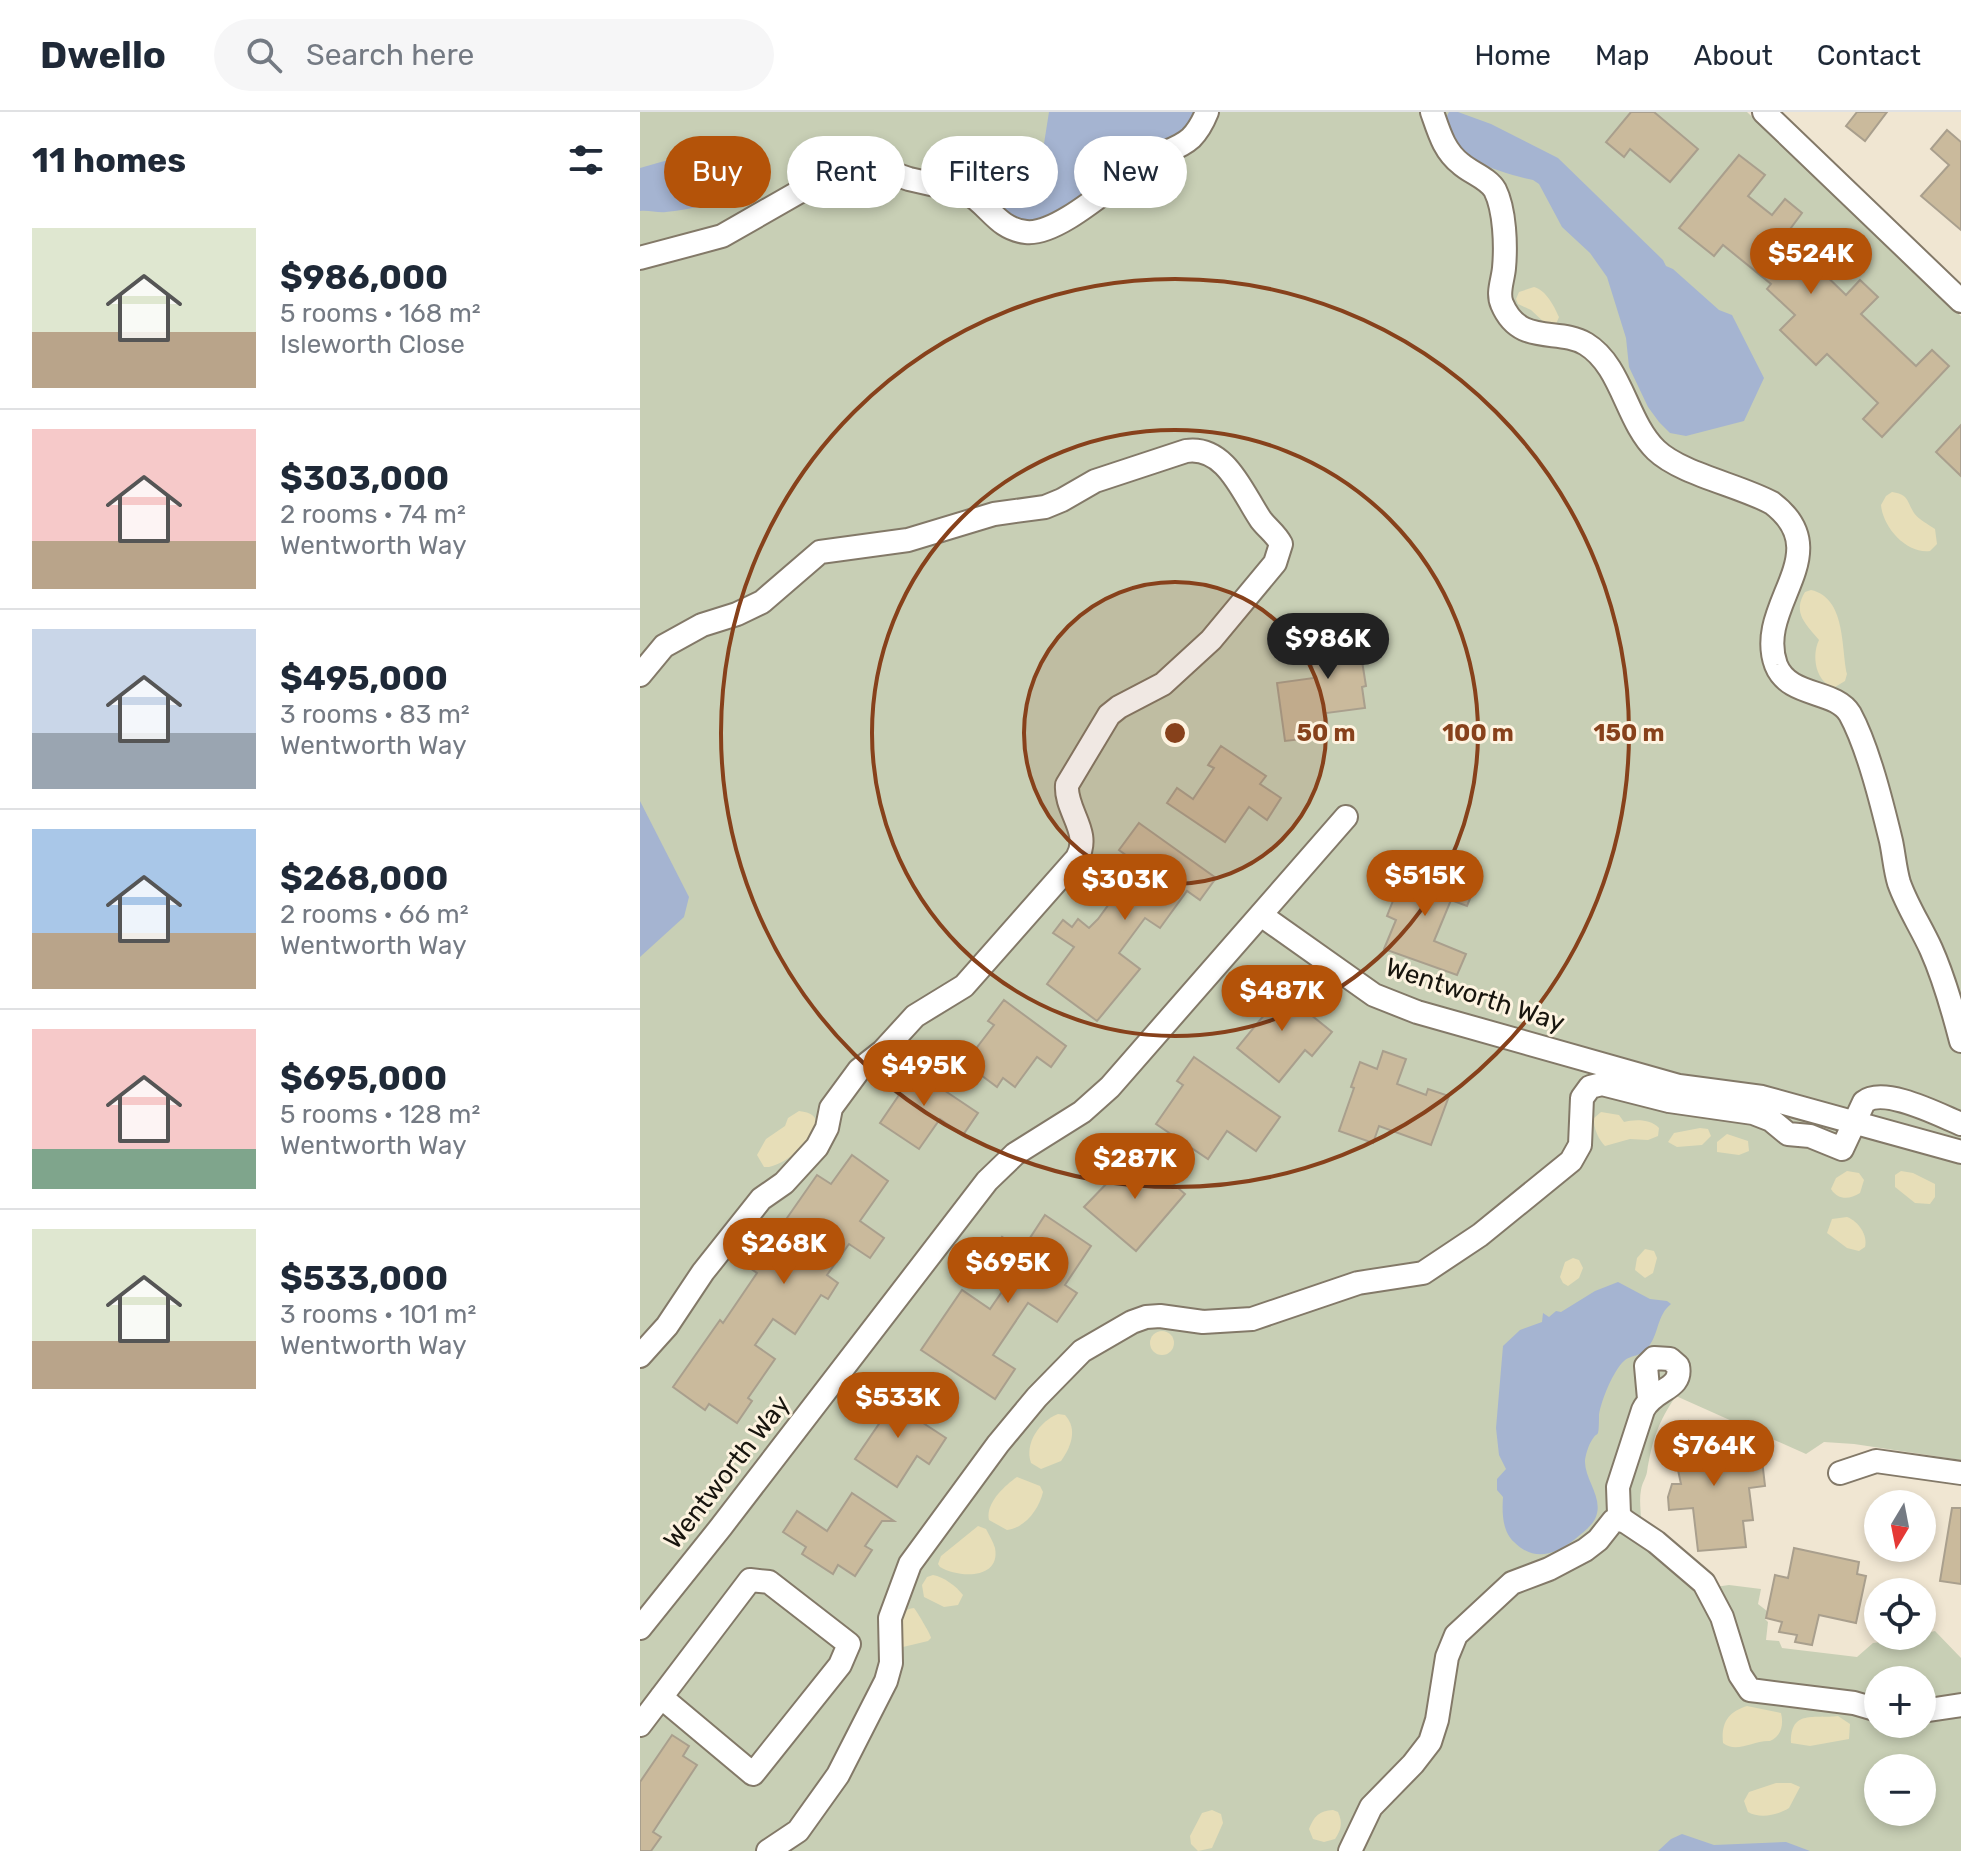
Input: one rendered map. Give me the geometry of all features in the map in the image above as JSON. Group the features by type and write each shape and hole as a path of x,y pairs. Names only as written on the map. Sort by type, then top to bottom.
{"street":[{"path":"640,258 722,236 841,168 862,164 966,192 995,219 1015,230 1029,233 1044,230 1091,202 1148,160 1189,140 1207,112"},
{"path":"1432,112 1441,140 1449,152 1496,192 1501,213 1504,258 1500,297 1510,317 1533,333 1576,340 1588,346 1607,367 1645,437 1662,456 1765,499 1788,519 1797,539 1799,557 1778,612 1775,627 1776,665 1782,676 1792,684 1846,708 1859,732 1886,823 1898,880 1938,967 1961,1041"},
{"path":"1764,112 1961,301"},
{"path":"640,675 664,646 702,625 762,602 820,552 908,540 994,514 1045,507 1095,481 1186,451 1199,451 1226,467 1281,544 1275,563 1211,640 1163,684 1119,707 1105,721 1067,785 1068,797 1082,835 1077,858 964,986 915,1016 883,1051 859,1070 831,1108 827,1128 817,1147 784,1183 761,1199 703,1272 667,1326 640,1356"},
{"path":"1261,915 1346,817"},
{"name":"Wentworth Way","path":"640,1628 987,1181 1015,1154 1082,1112 1110,1087 1261,915 1374,995 1417,1012 1679,1086 1762,1097 1961,1152"},
{"path":"768,1851 798,1831 838,1775 886,1681 891,1663 890,1618 910,1564 1023,1413 1071,1361 1094,1343 1146,1317 1203,1322 1245,1321 1358,1283 1423,1273 1480,1235 1567,1165 1580,1145 1582,1098 1590,1087 1597,1085 1609,1084 1669,1101 1753,1113 1771,1120 1788,1134 1810,1136 1842,1149 1864,1102 1876,1096 1909,1104 1961,1124"},
{"path":"1649,1399 1632,1439 1618,1487 1617,1504 1623,1520 1656,1542 1704,1583 1722,1617 1740,1675 1750,1690 1864,1706"},
{"path":"1840,1473 1876,1461 1961,1473"},
{"path":"1350,1851 1371,1807 1430,1742 1437,1720 1447,1657 1461,1629 1512,1583 1549,1569 1585,1550 1598,1540 1613,1521 1623,1520"},
{"path":"640,1725 661,1697 750,1580 769,1582 849,1644 840,1665 753,1774 661,1697"},
{"path":"1936,1709 1961,1705"}],"green space":[{"path":"640,112 1747,112 1961,316 1961,1460 1824,1442 1806,1454 1676,1396 1660,1423 1640,1502 1641,1521 1715,1587 1729,1585 1761,1589 1758,1604 1767,1611 1766,1640 1779,1641 1782,1648 1857,1657 1865,1650 1936,1650 1936,1632 1961,1658 1961,1851 640,1851"}],"sand":[{"path":"1534,287 1552,303 1559,317 1556,324 1547,325 1531,310 1518,304 1516,299 1519,292"},
{"path":"1892,492 1904,496 1916,515 1935,529 1937,544 1930,551 1921,551 1905,544 1891,530 1881,505"},
{"path":"1811,590 1831,603 1840,625 1847,674 1845,681 1835,687 1819,675 1815,654 1819,640 1800,612 1801,599 1805,592"},
{"path":"799,1111 812,1115 816,1122 814,1132 797,1152 773,1166 764,1167 757,1155 766,1139"},
{"path":"1601,1112 1619,1115 1624,1122 1638,1120 1652,1123 1659,1128 1658,1136 1605,1146 1594,1122"},
{"path":"1708,1129 1711,1136 1702,1145 1677,1147 1668,1142 1674,1133"},
{"path":"1727,1134 1748,1141 1749,1151 1739,1155 1717,1152 1717,1142"},
{"path":"1847,1171 1859,1173 1864,1180 1860,1193 1844,1198 1831,1189 1836,1178"},
{"path":"1901,1171 1913,1173 1935,1184 1935,1197 1930,1204 1915,1203 1895,1187 1895,1175"},
{"path":"1847,1217 1864,1233 1865,1247 1859,1251 1847,1248 1827,1233 1832,1219"},
{"path":"1645,1249 1654,1251 1657,1258 1653,1273 1645,1278 1635,1270 1637,1258"},
{"path":"1573,1258 1579,1260 1583,1268 1579,1278 1568,1286 1560,1277 1565,1262"},
{"path":"1162,1331 1170,1335 1174,1343 1170,1351 1162,1355 1154,1351 1150,1343 1154,1335"},
{"path":"1058,1414 1065,1415 1069,1420 1072,1432 1070,1444 1061,1461 1041,1469 1031,1463 1032,1441 1040,1427"},
{"path":"1017,1477 1040,1486 1043,1492 1030,1517 1020,1526 1007,1530 989,1520 990,1508 997,1496"},
{"path":"978,1526 986,1529 995,1548 991,1566 976,1574 957,1573 940,1567 941,1556"},
{"path":"933,1575 950,1582 963,1595 958,1605 944,1607 924,1597 922,1585 927,1577"},
{"path":"914,1608 931,1638 903,1647 898,1643 899,1621 904,1612"},
{"path":"1747,1706 1781,1713 1781,1730 1770,1741 1740,1747 1728,1746 1723,1743 1725,1724 1731,1715"},
{"path":"1838,1716 1850,1724 1849,1739 1810,1746 1791,1743 1792,1732 1799,1720"},
{"path":"1776,1783 1791,1783 1800,1787 1789,1808 1769,1815 1748,1812 1744,1801 1749,1792"},
{"path":"1212,1810 1221,1814 1223,1823 1212,1848 1198,1851 1191,1844 1190,1836 1202,1813"},
{"path":"1338,1812 1341,1823 1335,1839 1324,1842 1313,1839 1309,1829 1313,1821 1321,1813"}],"water":[{"path":"1049,112 1199,112 1192,128 1180,136 1074,136 1074,205 1050,221 1020,221 1004,208 1058,208 1058,136 1045,136"},
{"path":"1449,112 1458,112 1491,124 1558,158 1666,266 1719,310 1732,315 1764,378 1744,421 1686,436 1670,433 1659,422 1648,407 1629,367 1626,338 1607,277 1590,253 1562,227 1539,184 1491,168 1466,153 1450,131"},
{"path":"664,161 664,208 695,208 640,211 640,168"},
{"path":"640,801 689,897 684,917 640,957"},
{"path":"1618,1282 1650,1299 1671,1304 1663,1313 1649,1346 1624,1361 1605,1394 1598,1433 1591,1442 1585,1460 1598,1504 1595,1519 1574,1540 1559,1549 1544,1554 1529,1552 1514,1542 1507,1532 1503,1497 1497,1490 1497,1479 1506,1469 1499,1455 1496,1428 1503,1346 1520,1330 1542,1322 1543,1313 1549,1317"},
{"path":"1682,1834 1714,1845 1786,1842 1810,1851 1658,1851"}],"building":[{"path":"1631,112 1654,112 1698,149 1670,182 1630,149 1624,157 1606,142"},
{"path":"1857,112 1887,112 1865,141 1846,126"},
{"path":"1947,130 1961,142 1961,230 1921,196 1949,165 1931,149"},
{"path":"1739,155 1765,175 1748,196 1772,215 1785,199 1802,213 1785,236 1846,295 1860,280 1878,297 1861,314 1916,366 1932,350 1949,366 1882,437 1863,419 1878,403 1827,354 1816,365 1780,330 1795,315 1767,289 1771,284 1723,245 1714,256 1679,228"},
{"path":"1961,425 1961,476 1936,452"},
{"path":"1364,615 1371,659 1362,661 1365,708 1326,713 1329,736 1285,741 1277,683 1314,678 1310,653 1329,651 1324,620"},
{"path":"1221,746 1266,776 1260,784 1281,798 1267,820 1249,807 1225,842 1167,803 1177,788 1193,799 1214,768 1208,765"},
{"path":"1139,823 1216,878 1200,900 1187,891 1160,928 1145,918 1119,953 1140,969 1097,1021 1047,984 1074,947 1053,933 1063,920 1072,927 1078,919 1089,928 1098,919 1138,864 1119,850"},
{"path":"1408,863 1474,889 1467,906 1451,900 1434,941 1466,954 1457,975 1384,949 1396,920 1387,916"},
{"path":"1268,980 1332,1032 1312,1056 1305,1050 1279,1082 1237,1048 1265,1014 1250,1002"},
{"path":"1004,1000 1066,1046 1051,1067 1037,1057 1015,1087 1003,1078 997,1087 965,1063 994,1025 988,1021"},
{"path":"1383,1051 1406,1059 1397,1084 1426,1095 1428,1089 1449,1096 1431,1145 1379,1126 1373,1143 1339,1131 1360,1062 1377,1069"},
{"path":"1194,1057 1280,1117 1256,1151 1227,1131 1208,1159 1156,1124 1183,1085 1177,1081"},
{"path":"905,1064 978,1113 963,1135 940,1119 919,1149 880,1123 899,1095 889,1088"},
{"path":"1137,1152 1185,1194 1136,1251 1084,1207"},
{"path":"852,1155 888,1181 860,1221 884,1238 870,1258 849,1244 827,1275 838,1283 828,1299 821,1295 795,1334 773,1319 755,1345 775,1359 748,1398 752,1401 737,1423 709,1404 705,1410 673,1387 757,1273 747,1266 775,1225 780,1228 817,1175 831,1184"},
{"path":"1045,1215 1091,1246 1065,1285 1077,1293 1057,1322 1028,1303 993,1355 1015,1369 995,1399 921,1350 962,1290 990,1309 1012,1277 987,1260 1002,1237 1022,1250"},
{"path":"888,1387 917,1407 911,1415 946,1438 929,1464 917,1456 897,1487 855,1459 885,1415 874,1408"},
{"path":"1689,1421 1734,1438 1724,1464 1762,1460 1765,1486 1749,1488 1753,1520 1743,1521 1746,1547 1698,1551 1693,1508 1669,1510 1668,1497 1672,1484 1681,1484 1675,1456"},
{"path":"852,1493 894,1521 882,1521 865,1546 872,1550 855,1576 838,1565 833,1574 802,1554 806,1547 783,1532 797,1511 827,1531"},
{"path":"1952,1508 1961,1508 1961,1584 1940,1581"},
{"path":"1794,1548 1859,1562 1857,1574 1866,1576 1856,1623 1819,1615 1812,1645 1795,1642 1797,1635 1779,1632 1782,1622 1766,1618 1775,1575 1788,1578"},
{"path":"672,1735 689,1746 683,1756 697,1765 653,1832 661,1837 651,1851 640,1851 640,1782"}]}
